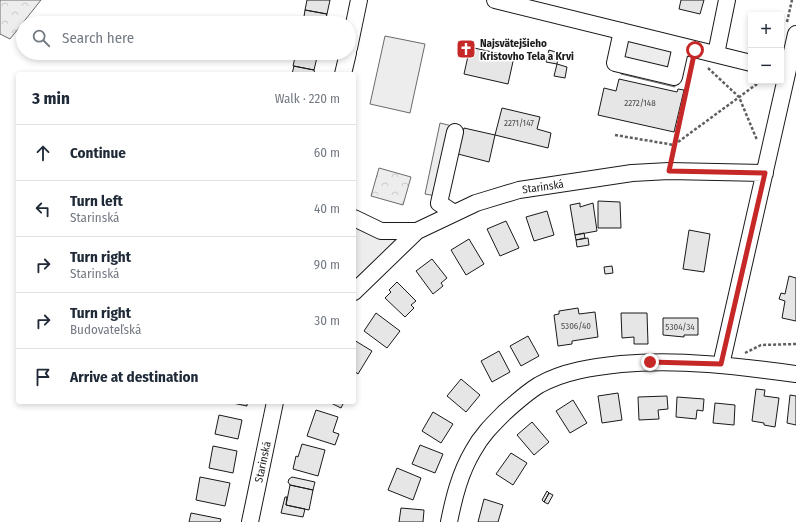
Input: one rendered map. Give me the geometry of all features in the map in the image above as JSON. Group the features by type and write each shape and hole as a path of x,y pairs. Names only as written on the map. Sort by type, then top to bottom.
{"street":[{"path":"356,16 359,0"},
{"path":"495,0 748,62"},
{"path":"716,54 727,0"},
{"path":"622,31 615,63 674,77 688,48"},
{"path":"784,71 796,34"},
{"path":"343,72 346,60"},
{"path":"721,364 766,169 782,84"},
{"path":"454,213 440,203 455,132"},
{"name":"Starinská","path":"356,290 417,231 476,203 519,190 632,173 766,169"},
{"path":"356,219 381,231 417,231"},
{"path":"449,522 455,492 472,451 492,425 513,404 540,385 568,374 599,366 650,362 721,364 796,374"},
{"name":"Starinská","path":"250,522 276,404"}],"path":[{"path":"688,48 739,96 766,169"},
{"path":"669,171 689,78"},
{"path":"615,135 674,145 757,84"},
{"path":"721,364 761,345 796,344"}],"shaded area":[{"path":"385,36 425,44 410,113 370,104"},
{"path":"628,39 675,50 670,71 623,60"},
{"path":"619,67 674,80 675,87 621,74"},
{"path":"440,123 452,126 436,196 425,194"},
{"path":"356,228 369,234 398,240 356,280"}],"green space":[{"path":"0,0 41,0 28,16 16,16 16,31 10,39 0,34"},
{"path":"379,168 411,177 403,205 371,196"}],"building":[{"path":"307,0 330,0 327,14 305,10"},
{"path":"681,0 704,0 700,14 679,9"},
{"path":"305,10 327,14 327,16 304,16"},
{"path":"470,47 514,57 508,84 464,74"},
{"path":"549,50 559,53 557,64 546,62"},
{"path":"294,60 316,60 314,70 293,66"},
{"path":"557,64 567,67 565,78 554,76"},
{"path":"294,66 314,70 314,72 292,72"},
{"path":"619,79 677,92 678,89 684,90 674,132 598,115 604,88 616,91"},
{"path":"502,108 540,117 537,129 551,133 548,148 495,135"},
{"path":"464,128 495,135 489,162 458,154"},
{"path":"598,201 620,202 621,228 598,228"},
{"path":"580,203 580,207 593,203 597,231 575,235 570,205"},
{"path":"547,211 554,235 534,241 526,217"},
{"path":"506,221 519,248 500,256 487,229"},
{"path":"689,230 710,234 704,272 683,269"},
{"path":"584,233 585,238 576,240 575,235"},
{"path":"588,238 589,245 577,247 576,240"},
{"path":"469,239 484,264 466,275 451,250"},
{"path":"432,259 447,278 441,283 443,286 433,294 416,271"},
{"path":"612,266 613,273 605,274 604,267"},
{"path":"789,276 796,278 796,321 782,318 785,301 779,299 781,293 785,294"},
{"path":"397,282 416,301 411,305 414,308 405,317 385,298 391,292 389,290"},
{"path":"578,308 579,314 595,312 598,337 572,341 572,344 558,346 554,315 559,314 559,311"},
{"path":"376,313 400,331 387,348 364,331"},
{"path":"621,313 647,313 648,344 634,344 634,337 622,338"},
{"path":"663,318 698,318 698,335 684,335 684,337 663,335"},
{"path":"528,336 539,356 521,366 510,346"},
{"path":"356,341 372,351 358,374 356,372"},
{"path":"499,351 510,372 492,382 481,361"},
{"path":"461,379 480,395 466,412 447,396"},
{"path":"756,389 765,390 764,396 779,398 775,427 752,421"},
{"path":"618,393 622,420 602,423 598,396"},
{"path":"790,395 796,396 796,425 787,423"},
{"path":"667,396 668,409 658,410 659,419 639,420 638,397"},
{"path":"677,397 704,399 703,411 697,410 696,419 676,417"},
{"path":"573,400 587,423 570,433 556,411"},
{"path":"715,403 735,405 734,425 713,423"},
{"path":"333,404 343,404 341,408"},
{"path":"316,410 338,417 333,432 339,434 335,445 307,436"},
{"path":"433,412 453,424 441,443 422,431"},
{"path":"219,415 242,420 238,439 215,434"},
{"path":"532,422 549,442 534,455 517,435"},
{"path":"302,444 325,450 318,476 293,469 296,456 298,457"},
{"path":"420,445 443,454 435,473 412,464"},
{"path":"213,446 237,451 233,473 209,468"},
{"path":"511,453 527,463 513,485 496,474"},
{"path":"397,468 421,478 413,500 388,490"},
{"path":"200,477 230,483 225,506 196,500"},
{"path":"292,477 315,482 313,490 290,485 288,482"},
{"path":"290,485 313,490 309,510 286,505"},
{"path":"547,491 549,493 544,502 542,500"},
{"path":"549,493 553,495 548,504 544,502"},
{"path":"285,497 287,497 286,505 305,509 303,517 281,513"},
{"path":"484,499 503,505 498,522 478,522"},
{"path":"401,508 424,510 423,522 399,522"},
{"path":"191,513 221,519 220,522 189,522"}],"place":[{"name":"Najsvätejšieho Kristovho Tela a Krvi","path":"466,49"}],"route":[{"path":"650,362 721,364 765,173 669,171 695,50"}]}
